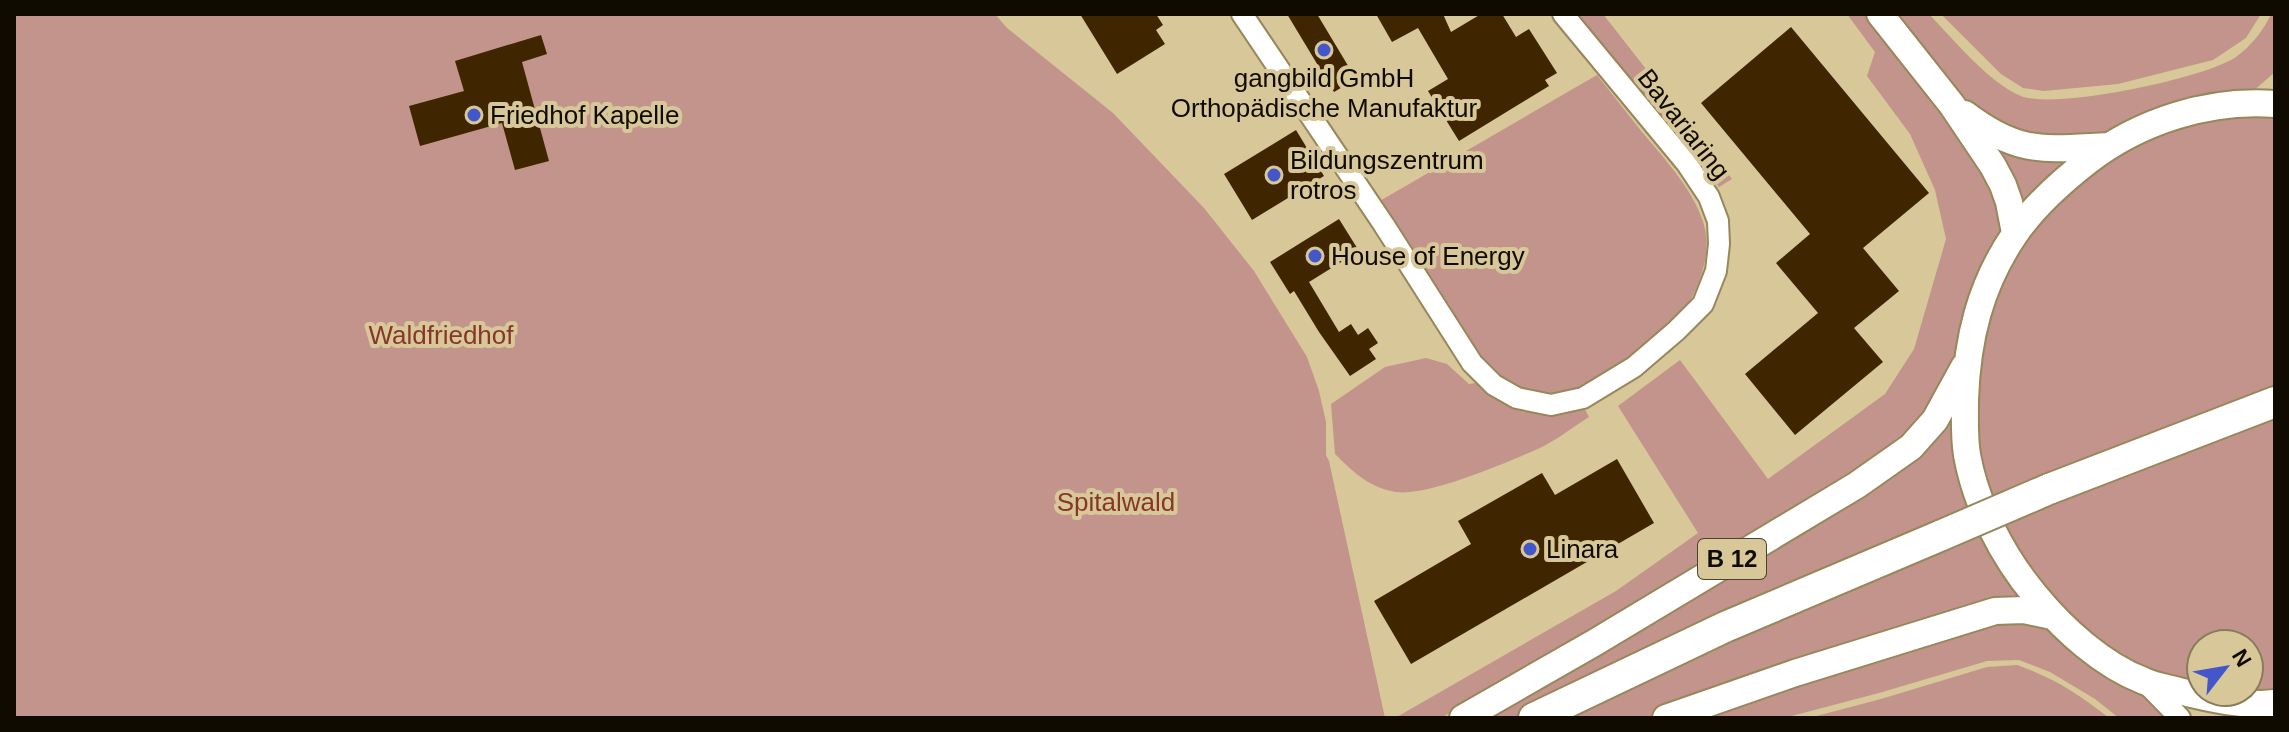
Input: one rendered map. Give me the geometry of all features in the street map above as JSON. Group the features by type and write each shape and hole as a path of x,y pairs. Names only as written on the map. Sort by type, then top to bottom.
{"highway":[{"name":"B 12","path":"1534,718 1725,627 2049,489 2275,402"}],"main road":[{"path":"1880,14 1952,105 2003,185 2015,233"},
{"path":"2185,692 2144,681 2111,663 2052,616 2017,573 1991,525 1975,486 1967,454 1966,364 1982,299 2015,233 2068,176 2108,146 2143,128 2179,114 2269,97"},
{"path":"1952,105 2012,143 2041,149 2108,146"},
{"name":"B 12","path":"1463,718 1857,485 1911,447 1935,420 1966,364"},
{"path":"1666,718 1795,673 1995,611 2024,610 2052,616"}],"street":[{"name":"Bavariaring","path":"1242,14 1384,225 1472,363 1494,385 1517,398 1551,405 1583,398 1634,367 1676,331 1703,304 1716,271 1719,244 1718,221 1709,197 1687,164 1563,14"},
{"path":"2144,681 2180,718"}],"green space":[{"name":"Waldfriedhof","path":"14,14 995,14 1007,28 1113,113 1204,208 1254,271 1307,357 1326,422 1326,455 1385,718 14,718"},
{"path":"1575,14 1603,14 1732,179 1719,187"},
{"path":"1847,14 1867,14 1987,170 2005,231 1945,384 1906,441 1632,608 1441,718 1395,718 1616,591 1698,533 1618,406 1680,360 1768,479 1885,394 1914,349 1946,239 1935,190 1910,134 1867,76 1875,52"},
{"path":"1892,14 1929,14 1996,81 2021,96 2039,99 2065,99 2130,90 2220,65 2247,48 2271,14 2275,14 2275,72 2251,93 2102,137 2014,136 1958,97"},
{"path":"1941,14 2261,14 2246,38 2213,60 2118,84 2044,91 2023,88 2001,74"},
{"path":"1597,75 1688,190 1705,229 1704,265 1699,283 1681,313 1627,361 1606,375 1565,393 1548,395 1528,392 1510,384 1479,360 1378,202"},
{"path":"2275,113 2275,392 1992,502 1977,453 1975,365 1991,302 2022,243 2074,182 2146,135 2219,114"},
{"path":"1979,135 2080,155 2019,214"},
{"path":"1426,358 1447,364 1469,384 1476,383 1501,401 1522,410 1552,415 1584,408 1589,417 1542,447 1448,484 1410,492 1378,487 1355,473 1335,454 1331,404 1385,367"},
{"path":"1958,394 1975,508 1724,617 1513,718 1481,718 1860,492"},
{"path":"2275,409 2275,694 2265,693 2265,628 2185,628 2185,682 2145,672 2115,655 2056,605 1998,522"},
{"path":"1983,528 2033,604 1793,667 1649,718 1564,718 1752,628"},
{"path":"1998,617 2048,622 2140,689 2172,718 2119,718 2095,699 2050,672 2019,660 1987,661 1784,718 1686,718"},
{"path":"2017,665 2066,687 2109,718 1809,718 1987,667"}],"building":[{"path":"1080,14 1156,14 1163,25 1156,30 1165,44 1117,74"},
{"name":"gangbild GmbH Orthopädische Manufaktur","path":"1287,14 1317,14 1356,79 1334,92"},
{"path":"1376,14 1443,14 1451,32 1481,14 1502,14 1516,37 1529,29 1557,73 1545,80 1549,86 1459,141 1428,91 1448,79 1418,28 1392,42"},
{"path":"1791,27 1929,193 1863,248 1899,291 1854,328 1883,362 1795,435 1745,374 1818,313 1776,263 1810,234 1701,103"},
{"name":"Friedhof Kapelle","path":"541,35 547,54 522,62 549,161 515,170 502,123 420,146 409,106 464,91 455,61"},
{"name":"Bildungszentrum rotros","path":"1296,130 1324,176 1252,220 1224,174"},
{"path":"1339,219 1359,251 1309,282 1339,332 1351,324 1358,335 1368,328 1378,343 1369,349 1376,359 1350,376 1294,291 1290,294 1270,262"},
{"path":"1617,459 1654,523 1411,664 1374,601 1471,544 1458,521 1542,473 1555,495"}],"place":[{"name":"gangbild GmbH Orthopädische Manufaktur","path":"1324,50"},
{"name":"Friedhof Kapelle","path":"474,115"},
{"name":"Bildungszentrum rotros","path":"1274,175"},
{"name":"House of Energy","path":"1315,256"},
{"name":"Linara","path":"1530,549"}],"park label":[{"name":"Spitalwald","path":"1116,502"}]}
